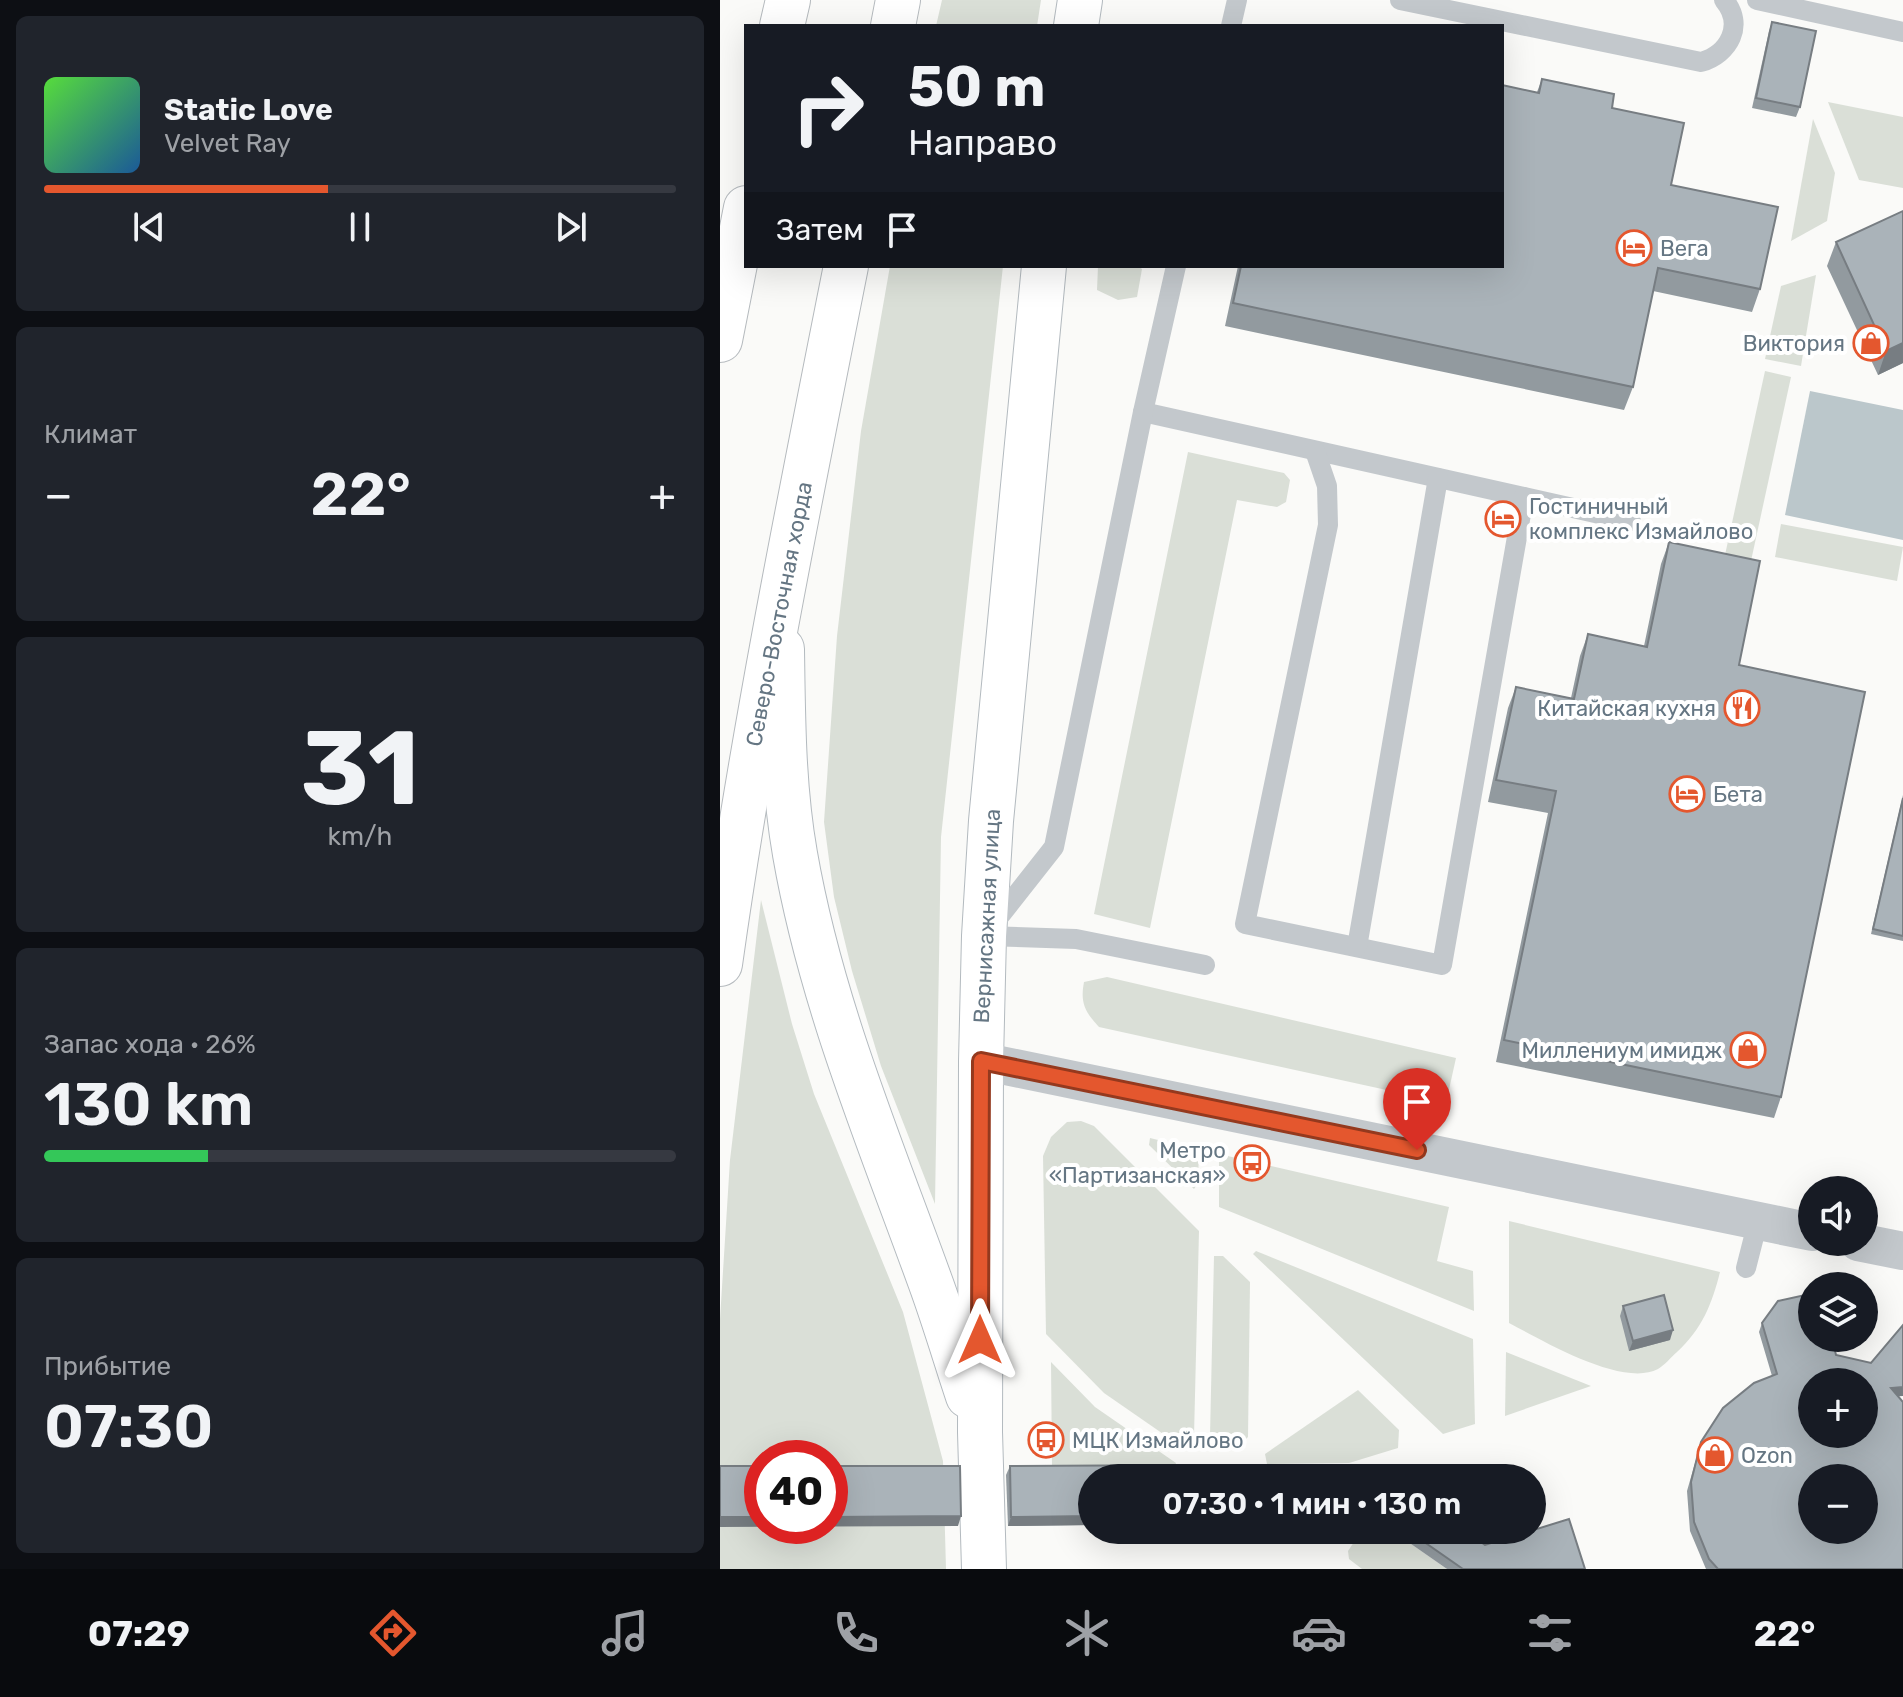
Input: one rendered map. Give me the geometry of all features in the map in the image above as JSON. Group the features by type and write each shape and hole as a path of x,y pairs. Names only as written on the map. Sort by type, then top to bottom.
{"main road":[{"path":"782,24 788,0"},
{"path":"893,24 898,0"},
{"path":"1076,24 1080,0"},
{"path":"720,340 744,218"},
{"name":"Северо-Восточная хорда","path":"720,964 737,839 781,594 846,268"},
{"name":"Вернисажная улица","path":"984,1569 980,1432 984,936 991,821 1044,268"},
{"path":"781,594 784,753 795,853 820,967 854,1079 930,1282 980,1432"}],"street":[{"path":"981,1061 1798,1229"},
{"path":"1878,1246 1903,1251"}],"lane":[{"path":"1231,24 1237,0"},
{"path":"1400,0 1701,62 1713,59 1724,51 1731,40 1733,15 1724,0"},
{"path":"1757,0 1903,32"},
{"path":"984,936 1054,847 1176,268"},
{"path":"1143,412 1631,521"},
{"path":"1315,451 1327,486 1328,525 1245,924 1442,965 1524,497"},
{"path":"1357,947 1438,478"},
{"path":"984,936 1076,939 1205,965"},
{"path":"1746,1268 1758,1221"}],"shaded area":[{"path":"942,0 1041,0 1037,24 936,24"},
{"path":"1828,102 1903,117 1903,188 1859,180"},
{"path":"1813,119 1835,173 1827,221 1791,241"},
{"path":"890,268 1003,268 941,837 935,1204 881,1066 852,971 834,897 824,822 837,636 861,431"},
{"path":"1098,268 1142,269 1137,297 1118,300 1097,290"},
{"path":"1816,275 1801,366 1765,359 1781,286"},
{"path":"1765,371 1791,377 1751,561 1725,555"},
{"path":"1810,391 1903,410 1903,540 1785,515"},
{"path":"1188,452 1284,473 1290,480 1286,502 1277,507 1237,500 1150,928 1094,914"},
{"path":"1781,524 1903,547 1897,581 1775,557"},
{"path":"761,900 792,1024 814,1094 903,1312 943,1461 946,1569 720,1569 720,1319 730,1160"},
{"path":"1107,977 1456,1058 1446,1103 1099,1027 1085,1007 1084,982"},
{"path":"1081,1121 1094,1126 1199,1231 1194,1436 1190,1445 1182,1447 1104,1393 1046,1334 1043,1156 1051,1137 1067,1122"},
{"path":"1150,1138 1199,1150 1198,1183 1194,1189 1149,1145"},
{"path":"1219,1154 1449,1207 1437,1261 1473,1271 1474,1311 1219,1207"},
{"path":"1509,1221 1720,1272 1699,1325 1677,1352 1658,1369 1643,1373 1624,1372 1582,1360 1509,1323"},
{"path":"1256,1251 1473,1339 1475,1424 1443,1434 1253,1254"},
{"path":"1214,1256 1223,1256 1250,1282 1248,1437 1242,1443 1216,1443 1210,1436"},
{"path":"1506,1352 1591,1386 1505,1416"},
{"path":"1051,1362 1095,1407 1176,1463 1078,1464 1078,1467 1052,1467"},
{"path":"1358,1390 1399,1430 1398,1448 1349,1463 1267,1464 1265,1454"},
{"path":"1353,1544 1411,1544 1447,1569 1362,1569 1349,1559 1348,1551"}],"building":[{"path":"1772,22 1816,31 1800,107 1756,98"},
{"path":"1542,79 1614,94 1612,108 1684,123 1671,185 1778,207 1760,289 1658,268 1633,387 1233,303 1241,268 1504,268 1504,85 1539,93"},
{"path":"1903,211 1903,343 1886,351 1836,242"},
{"path":"1669,542 1760,561 1739,665 1865,692 1781,1097 1504,1040 1556,791 1496,780 1516,687 1574,699 1588,634 1647,647"},
{"path":"1903,798 1903,936 1873,929"},
{"path":"1664,1295 1673,1330 1633,1341 1623,1306"},
{"path":"1798,1297 1798,1352 1835,1352 1836,1355 1871,1363 1903,1325 1903,1387 1891,1388 1903,1402 1903,1569 1718,1569 1709,1559 1694,1522 1691,1482 1701,1442 1723,1408 1754,1383 1777,1374 1762,1323 1778,1301"},
{"path":"720,1466 744,1466 744,1517 720,1517"},
{"path":"848,1466 960,1466 961,1516 848,1517"},
{"path":"1010,1466 1078,1466 1078,1516 1011,1517"},
{"path":"1569,1519 1585,1569 1463,1569 1427,1544 1546,1544 1546,1526"}],"place":[{"name":"Вега","path":"1634,248"},
{"name":"Виктория","path":"1871,343"},
{"name":"Гостиничный комплекс Измайлово","path":"1503,519"},
{"name":"Китайская кухня","path":"1742,708"},
{"name":"Бета","path":"1687,794"},
{"name":"Миллениум имидж","path":"1748,1050"},
{"name":"Метро «Партизанская»","path":"1252,1163"},
{"name":"МЦК Измайлово","path":"1046,1440"},
{"name":"Ozon","path":"1715,1455"}],"route":[{"path":"980,1340 981,1061 1417,1150"}]}
